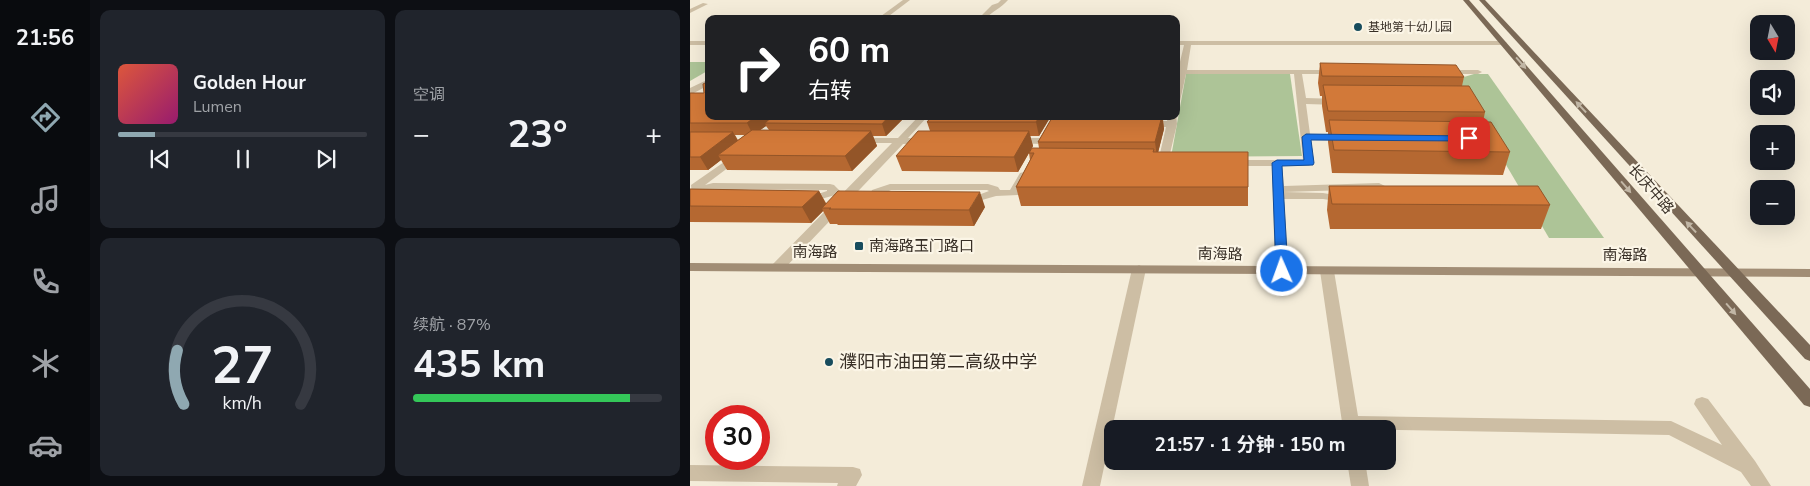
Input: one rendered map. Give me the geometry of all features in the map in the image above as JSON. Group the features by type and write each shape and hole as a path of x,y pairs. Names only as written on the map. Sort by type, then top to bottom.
{"main road":[{"name":"长庆中路","path":"1466,0 1810,400"},
{"name":"长庆中路","path":"1482,0 1810,355"}],"street":[{"path":"886,15 907,0"},
{"path":"985,15 994,6 1000,5 1005,0"},
{"path":"690,4 705,4 690,11"},
{"path":"690,43 705,43"},
{"path":"1180,43 1503,43"},
{"path":"1180,69 1188,43"},
{"path":"1180,72 1345,72"},
{"path":"1221,163 1309,163 1298,72"},
{"path":"1431,72 1478,72"},
{"path":"690,92 705,83"},
{"path":"1301,101 1350,102"},
{"path":"778,268 920,120"},
{"path":"1142,124 1172,120 1163,162"},
{"path":"742,151 692,191 700,195 821,196 835,192 876,192 876,195 880,196 917,197 982,197 995,193 1014,193 1049,129"},
{"path":"1306,137 1354,138"},
{"path":"843,140 938,141"},
{"path":"1005,141 1043,141"},
{"path":"1277,163 1282,271"},
{"path":"1323,192 1330,186 1390,186"},
{"path":"1278,192 1323,192 1334,199 1353,199"},
{"name":"南海路","path":"690,267 1810,273"},
{"path":"1091,486 1139,269"},
{"path":"1327,271 1350,420"},
{"path":"1702,404 1762,486"},
{"path":"1396,426 1672,428 1749,467"},
{"path":"1357,470 1360,486"},
{"path":"690,473 853,475 846,486"}],"green space":[{"path":"690,62 705,62 705,72 690,81"},
{"path":"1186,74 1290,74 1302,156 1171,157 1178,120 1180,120 1180,107"},
{"path":"1474,74 1488,74 1604,238 1549,238 1462,90 1461,83 1464,77"}],"building":[{"path":"1320,63 1456,65 1464,77 1322,76"},
{"path":"705,83 705,120 751,120 747,123 690,123 690,93 704,93 703,84"},
{"path":"1323,85 1469,86 1485,112 1328,111"},
{"path":"768,120 886,120 882,124 765,123"},
{"path":"929,120 1037,120 1036,122 927,122"},
{"path":"1051,120 1161,120 1155,142 1038,142"},
{"path":"1329,120 1491,122 1510,152 1334,150"},
{"path":"752,130 871,131 845,156 718,155"},
{"path":"918,131 1029,131 1014,157 896,156"},
{"path":"690,132 733,132 700,157 690,157"},
{"path":"1032,148 1154,149 1153,152 1248,152 1248,187 1016,187 1034,153 1029,153"},
{"path":"1329,186 1538,186 1550,205 1332,204"},
{"path":"690,189 819,191 802,207 690,206"},
{"path":"838,191 980,192 969,210 822,208"}],"place":[{"name":"基地第十幼儿园","path":"1358,27"},
{"name":"南海路玉门路口","path":"859,246"},
{"name":"濮阳市油田第二高级中学","path":"829,362"}],"route":[{"path":"1282,271 1277,163 1309,163 1306,137 1469,138"}]}
